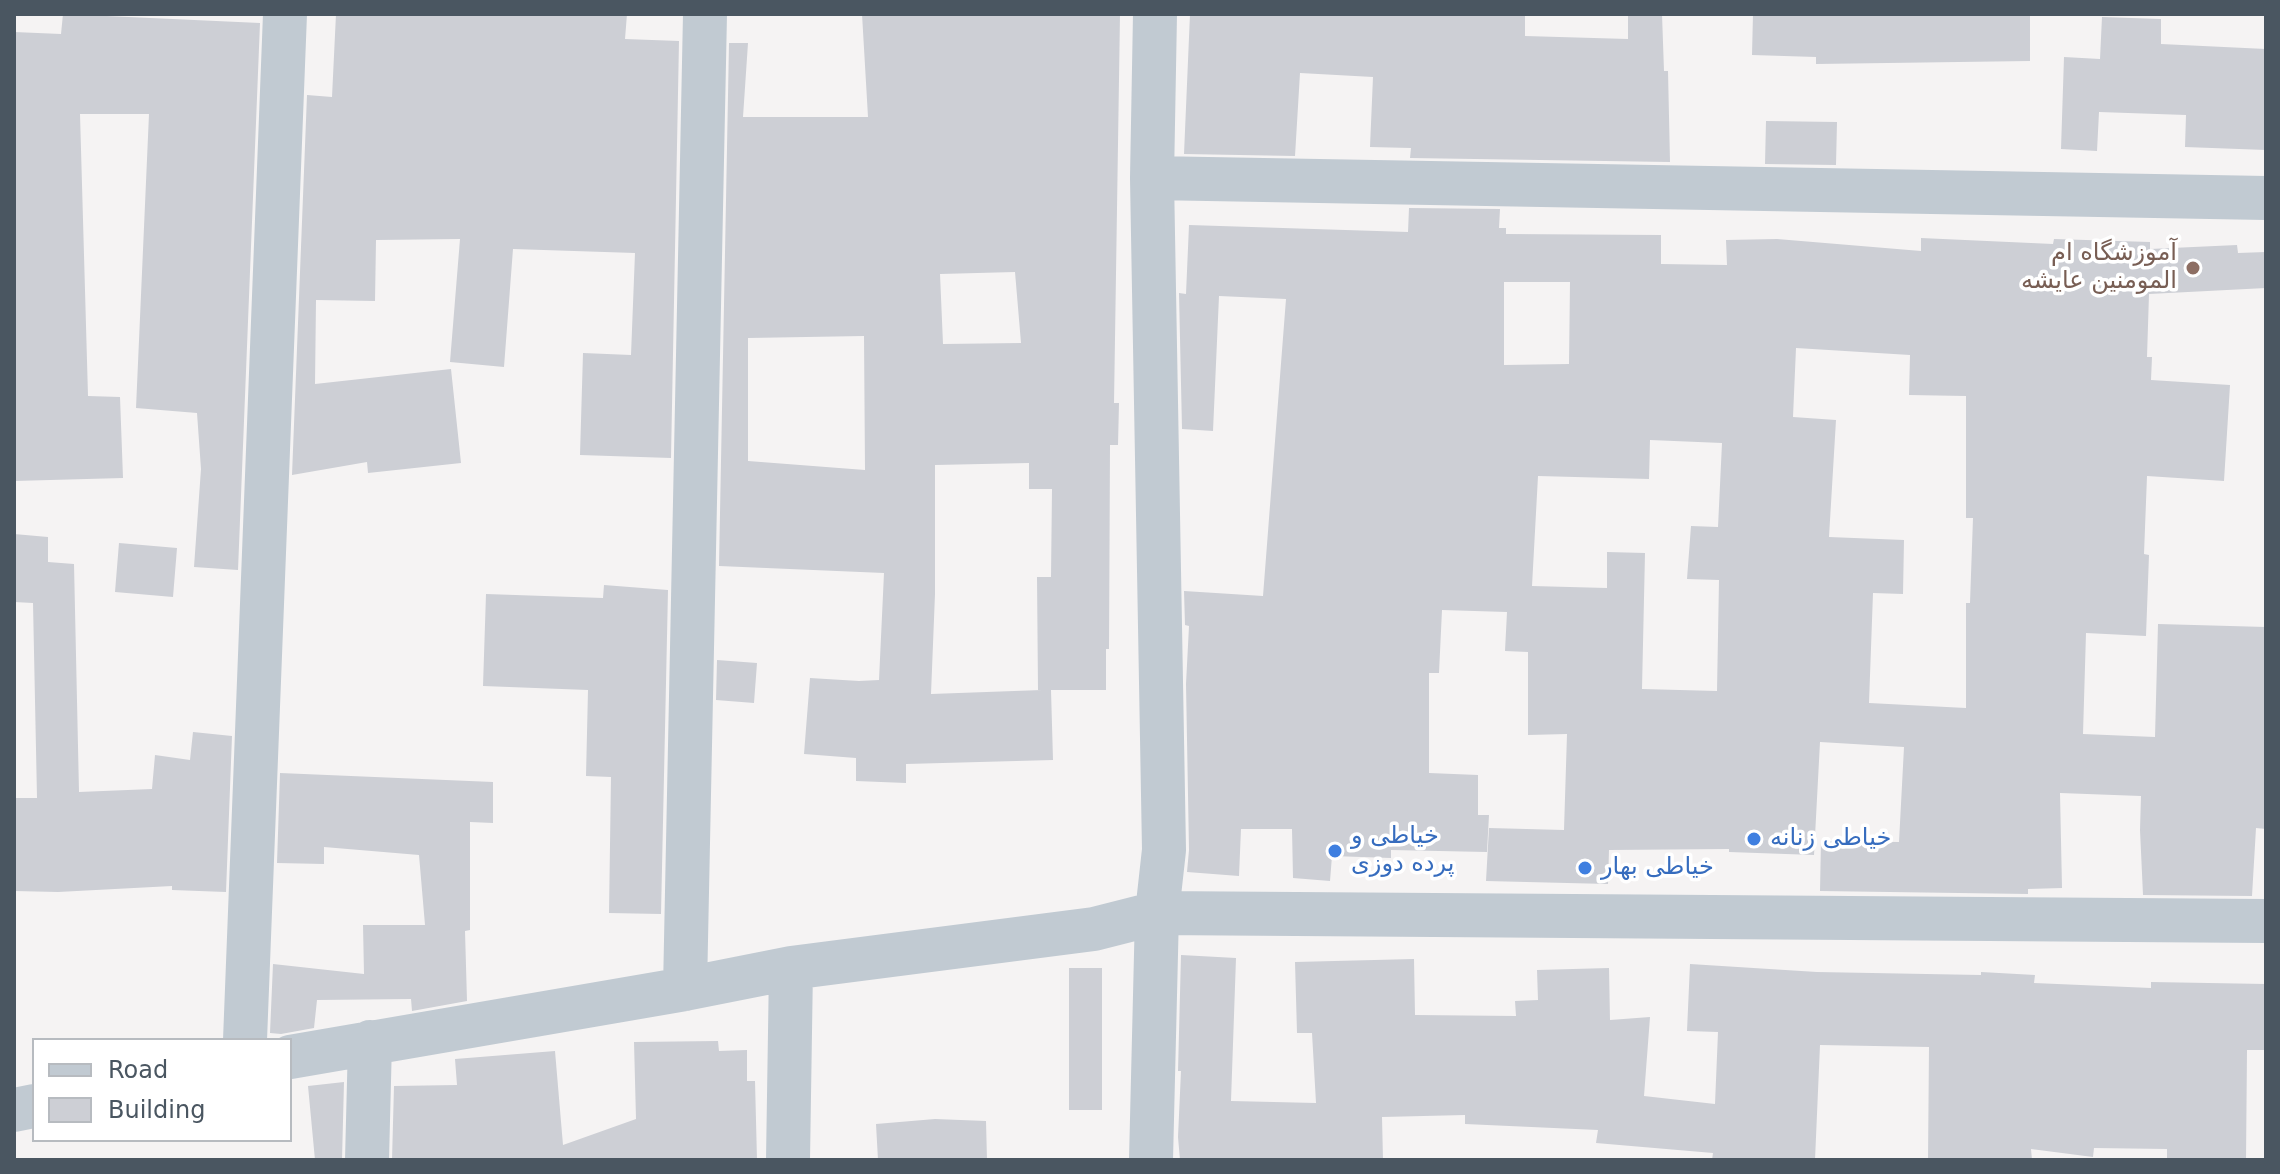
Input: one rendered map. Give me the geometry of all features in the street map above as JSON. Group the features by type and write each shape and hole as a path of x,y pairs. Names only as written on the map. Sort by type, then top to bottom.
{"street":[{"path":"245,1038 285,14"},
{"path":"685,989 705,14"},
{"path":"1151,1160 1157,913 1164,850 1152,178 1155,14"},
{"path":"1152,178 2266,198"},
{"path":"292,1057 791,968 1094,929 1157,913 2266,921"},
{"path":"788,1160 791,968"},
{"path":"367,1160 370,1042"}],"building":[{"path":"63,14 260,23 238,570 194,567 201,469 197,413 136,408 149,114 80,114 88,396 120,397 123,478 14,481 14,32 61,34"},
{"path":"336,14 627,14 625,39 679,41 671,458 580,455 583,353 631,355 635,253 513,249 504,367 450,362 460,239 376,240 375,301 316,300 315,384 451,369 461,463 368,473 367,462 292,475 307,95 332,97"},
{"path":"862,14 1120,14 1114,403 1119,403 1118,445 1110,445 1106,690 1051,690 1053,760 906,764 906,783 856,781 856,758 804,754 810,678 879,680 884,573 719,566 729,43 748,43 743,117 868,117","holes":["1015,272 1021,343 943,344 940,274","864,336 865,470 748,461 748,338","1029,463 1029,489 1052,489 1051,577 1037,577 1038,690 1042,690 931,694 935,465"]},
{"path":"1190,14 1525,14 1525,36 1628,39 1628,14 1662,14 1664,71 1668,71 1670,162 1410,158 1411,148 1370,147 1373,77 1300,73 1295,156 1184,154"},
{"path":"1753,14 2030,14 2030,61 1816,64 1816,57 1752,55"},
{"path":"2102,17 2161,19 2161,44 2266,49 2266,150 2185,147 2186,115 2099,112 2097,151 2061,149 2064,57 2100,59"},
{"path":"1766,121 1837,122 1836,165 1765,164"},
{"path":"1409,208 1500,209 1499,228 1506,228 1506,234 1661,235 1661,264 1727,265 1726,240 1777,239 1921,251 1921,238 2053,244 2054,239 2150,242 2150,249 2237,245 2238,253 2266,252 2266,288 2149,294 2147,357 2152,357 2151,380 2230,385 2224,481 2147,476 2144,554 2149,555 2146,636 2086,633 2083,734 2155,737 2158,624 2266,627 2266,829 2256,828 2252,896 2143,895 2141,796 2060,793 2062,888 2028,889 2028,894 1820,891 1821,841 1899,842 1904,747 1820,742 1814,855 1729,852 1729,849 1609,850 1608,884 1486,881 1489,828 1564,830 1567,734 1528,735 1528,652 1505,651 1507,612 1442,610 1439,673 1429,673 1429,773 1478,775 1478,815 1489,815 1487,852 1391,850 1391,858 1332,856 1330,881 1293,878 1292,829 1241,829 1239,876 1187,872 1186,684 1189,626 1185,625 1184,591 1263,596 1286,299 1219,296 1213,431 1182,429 1179,293 1186,294 1189,225 1408,232","holes":["1504,282 1570,282 1569,364 1504,365","1796,348 1910,355 1909,395 1966,396 1966,518 1973,518 1970,603 1966,603 1966,708 1869,703 1873,593 1903,594 1904,540 1829,537 1836,420 1793,417","1650,440 1722,443 1718,527 1691,526 1687,579 1719,580 1717,691 1642,689 1645,553 1607,552 1607,588 1532,586 1538,476 1649,479"]},
{"path":"14,534 48,537 48,562 74,564 79,792 152,789 155,755 190,760 193,732 232,736 226,892 172,890 172,886 14,891 14,798 37,798 33,603 14,602"},
{"path":"119,543 177,548 173,597 115,592"},
{"path":"604,585 668,590 661,914 609,913 611,777 586,776 588,690 483,686 486,594 603,598"},
{"path":"717,660 757,663 754,703 716,700"},
{"path":"280,773 493,782 493,823 470,822 470,930 465,931 467,1001 412,1011 411,999 317,1000 314,1028 270,1033 273,964 364,974 363,925 425,925 419,855 324,847 324,864 277,863"},
{"path":"1181,955 1236,958 1231,1101 1316,1103 1312,1033 1297,1033 1295,962 1414,959 1415,1015 1516,1016 1515,1001 1538,1000 1537,970 1609,968 1610,1020 1650,1017 1644,1096 1715,1104 1718,1032 1687,1031 1690,964 1817,972 1981,975 1981,972 2035,975 2034,983 2151,988 2151,982 2266,984 2266,1050 2247,1050 2246,1160 2167,1160 2167,1149 2094,1148 2093,1157 2031,1149 2032,1160 1928,1160 1929,1047 1820,1045 1815,1160 1712,1160 1713,1153 1596,1143 1598,1130 1465,1124 1465,1115 1382,1117 1383,1160 1180,1160 1181,1071 1178,1071"},
{"path":"1069,968 1102,968 1102,1110 1069,1110"},
{"path":"718,1041 719,1051 747,1050 747,1081 755,1081 757,1160 392,1160 394,1086 457,1085 455,1059 555,1051 563,1145 636,1119 634,1042"},
{"path":"344,1082 342,1160 315,1160 308,1086"},
{"path":"935,1119 986,1121 987,1160 878,1160 876,1124"}],"place":[{"name":"آموزشگاه ام المومنین عایشه","path":"2193,268"},
{"name":"خیاطی زنانه","path":"1754,839"},
{"name":"خیاطی و پرده دوزی","path":"1335,851"},
{"name":"خیاطی بهار","path":"1585,868"}]}
